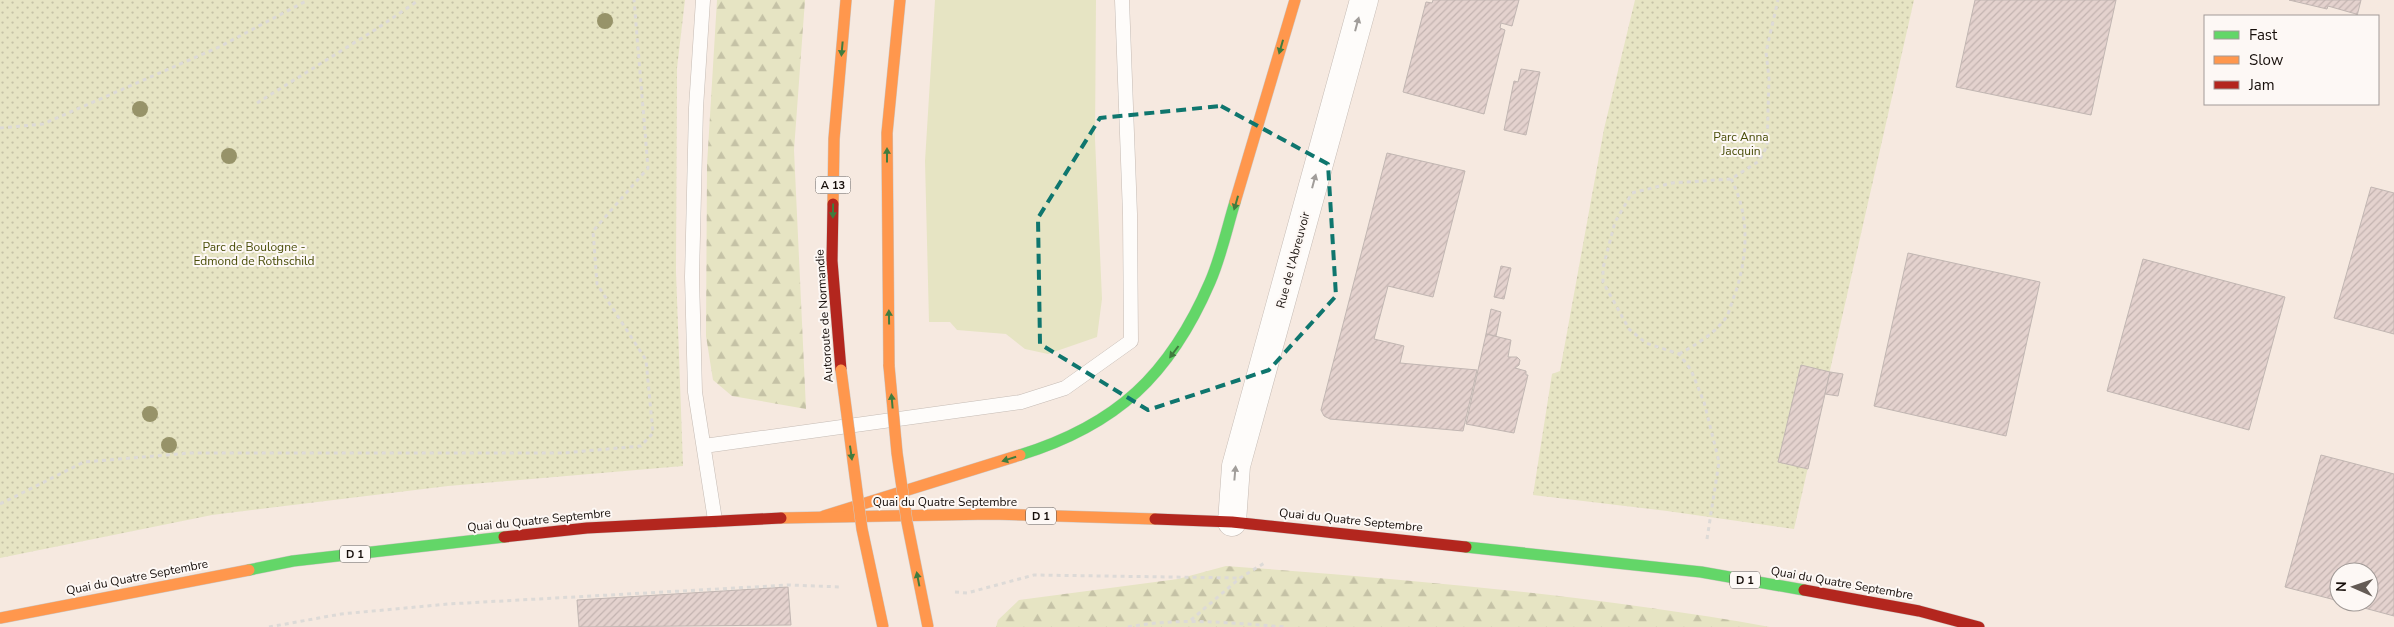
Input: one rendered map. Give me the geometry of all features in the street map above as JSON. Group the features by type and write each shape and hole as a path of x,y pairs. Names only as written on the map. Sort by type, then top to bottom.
{"main road":[{"name":"Autoroute de Normandie","path":"846,0 834,139 832,261 840,370 862,529 883,627"},
{"path":"900,0 887,133 889,366 897,453 907,522 928,627"},
{"path":"824,516 1056,444 1108,415 1139,392 1151,380 1182,340 1211,281 1295,0"},
{"name":"Quai du Quatre Septembre","path":"0,618 293,561 587,528 715,520 824,516 991,514 1232,522 1701,572 1919,611 1979,627"}],"street":[{"name":"Rue de l'Abreuvoir","path":"1232,522 1236,466 1364,0"}],"lane":[{"path":"703,0 696,108 692,277 695,392 715,520"},
{"path":"704,446 1021,402 1065,388 1131,341 1130,214 1122,0"}],"path":[{"path":"0,128 43,124 219,47 308,0"},
{"path":"257,103 378,28 419,0"},
{"path":"0,504 84,462 190,453 563,453 641,446 653,432 646,360 597,284 593,230 648,168 634,0"},
{"path":"1701,572 1719,462 1704,402 1691,370 1679,354 1646,344 1629,329 1603,282 1603,268 1615,222 1632,193 1672,183 1731,178 1759,162 1767,146 1769,78 1766,52 1778,0"},
{"path":"1679,354 1702,342 1727,316 1743,270 1745,227 1739,194 1731,178"},
{"path":"1190,620 1240,578 1266,562"},
{"path":"948,592 968,593 1034,575 1240,578"},
{"path":"269,627 341,614 448,604 789,585 848,587"},
{"path":"1128,627 1153,622 1190,620 1286,627"}],"highlighted area":[{"path":"1221,106 1328,164 1336,296 1269,370 1148,410 1040,344 1038,218 1100,118"}],"green space":[{"name":"Parc de Boulogne - Edmond de Rothschild","path":"0,0 685,0 677,68 676,272 683,466 448,486 212,515 0,558"},
{"path":"717,0 805,0 794,150 806,409 732,396 713,380 706,336 707,165"},
{"path":"935,0 1096,0 1095,139 1102,299 1097,337 1048,354 1025,349 1006,334 957,330 950,322 929,322 925,161"},
{"name":"Parc Anna Jacquin","path":"1635,0 1914,0 1794,529 1533,495 1552,374 1560,371 1604,129"},
{"path":"1226,566 1499,589 1635,606 1770,627 996,627 998,620 1019,600 1178,579"}],"building":[{"path":"1433,0 1519,0 1512,26 1501,23 1500,28 1505,30 1484,114 1403,92 1426,2 1432,3"},
{"path":"1975,0 2116,0 2091,115 1956,87"},
{"path":"2289,0 2361,0 2357,15 2328,6 2327,9"},
{"path":"1521,69 1540,72 1526,135 1504,130 1514,81 1518,82"},
{"path":"1387,153 1465,171 1433,297 1388,286 1374,339 1404,346 1400,363 1477,370 1463,431 1330,419 1324,416 1321,410"},
{"path":"2371,187 2394,193 2394,334 2334,318"},
{"path":"1908,253 2040,282 2006,436 1874,406"},
{"path":"2143,259 2285,297 2249,430 2107,391"},
{"path":"1501,266 1511,268 1504,299 1494,297"},
{"path":"1491,309 1501,312 1496,336 1486,334"},
{"path":"1486,334 1511,340 1508,357 1517,357 1520,360 1519,365 1515,368 1526,371 1526,375 1528,375 1514,433 1466,424"},
{"path":"1801,365 1830,372 1808,469 1778,462"},
{"path":"1830,372 1843,374 1838,396 1825,394"},
{"path":"2321,455 2394,474 2394,616 2379,612 2379,562 2329,562 2329,598 2285,587"},
{"path":"788,587 791,625 579,627 577,600"}],"traffic: fast":[{"path":"1020,455 1054,443 1112,412 1158,370 1177,344 1210,282 1221,253 1235,202"},
{"path":"249,570 293,561 504,537"},
{"path":"1466,547 1701,572 1804,590"}],"traffic: slow":[{"path":"833,204 834,139 846,0"},
{"path":"889,366 887,133 900,0"},
{"path":"1235,202 1295,0"},
{"path":"889,366 897,453 907,522 928,627"},
{"path":"841,370 862,529 883,627"},
{"path":"824,516 1020,455"},
{"path":"781,518 991,514 1155,519"},
{"path":"0,618 249,570"}],"traffic: jam":[{"path":"833,204 832,261 841,370"},
{"path":"504,537 587,528 781,518"},
{"path":"1155,519 1232,522 1466,547"},
{"path":"1804,590 1919,611 1979,627"}]}
